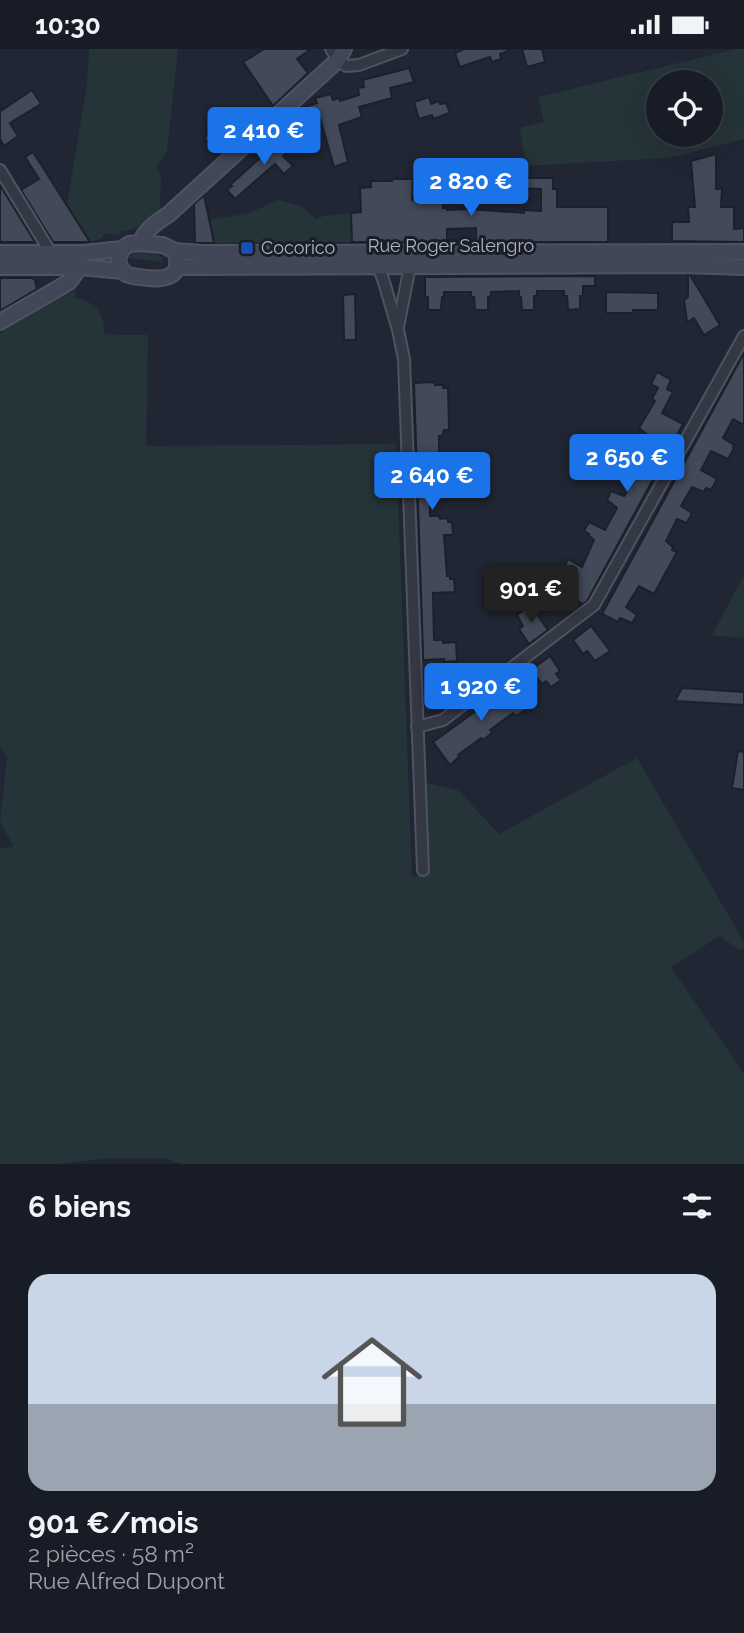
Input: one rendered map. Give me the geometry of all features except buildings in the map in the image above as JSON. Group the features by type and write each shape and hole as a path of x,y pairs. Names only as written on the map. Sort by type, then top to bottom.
{"main road":[{"path":"140,243 150,227 169,214 337,53"},
{"path":"0,253 164,279 173,274 177,267 177,259 169,248 163,231 169,214"},
{"path":"0,267 122,249 129,244 169,248"},
{"name":"Rue Roger Salengro","path":"169,248 202,253 684,258"},
{"path":"122,249 118,261 123,271"},
{"path":"684,258 744,252"},
{"path":"684,258 744,267"},
{"name":"Rue Roger Salengro","path":"177,267 410,266 684,258"},
{"path":"0,323 47,289 48,260"},
{"path":"38,298 69,282 80,267"}],"street":[{"path":"337,53 346,66 359,65 402,49"},
{"path":"0,170 48,260"},
{"path":"378,266 404,359 423,870"},
{"path":"398,330 410,266"},
{"path":"417,727 443,720 594,605 744,336"}],"shaded area":[{"path":"89,49 178,49 167,151 156,167 161,175 160,210 138,227 121,231 120,235 104,233 102,238 90,242 67,205 87,84"},
{"path":"744,49 744,139 723,144 723,70 649,70"},
{"path":"646,71 646,147 712,147 664,158 526,166 520,128 544,122 538,97"},
{"path":"278,200 301,206 316,219 351,213 352,242 214,243 210,220 249,213"},
{"path":"134,251 157,253 162,262 128,258"},
{"path":"75,292 75,298 93,305 101,314 104,333 148,335 146,446 396,444 412,877 430,873 427,783 459,791 499,834 637,758 744,942 744,948 739,950 720,936 671,967 744,1074 744,1164 181,1164 165,1158 107,1158 57,1164 0,1164 0,848 14,847 0,822 7,756 0,748 0,334 56,295"},
{"path":"744,575 744,638 712,635"}],"place":[{"name":"Cocorico","path":"247,248"}]}
